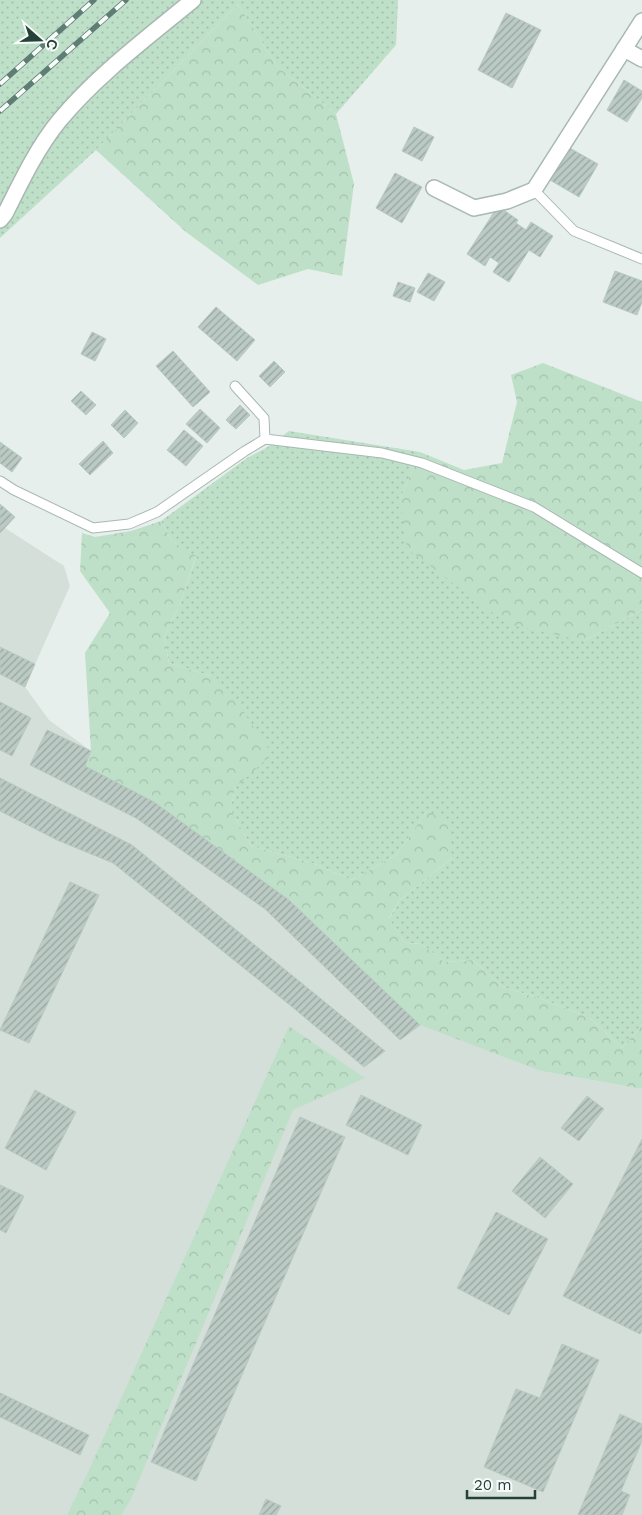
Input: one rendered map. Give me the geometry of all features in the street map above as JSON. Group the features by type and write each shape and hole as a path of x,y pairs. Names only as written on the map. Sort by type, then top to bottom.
{"street":[{"path":"0,220 33,160 58,122 91,86 193,0"},
{"path":"434,188 474,208 507,201 534,190 642,21"},
{"path":"624,49 642,59"}],"lane":[{"path":"534,190 574,231 642,259"},
{"path":"235,386 264,418 265,439"},
{"path":"0,481 14,490 93,528 129,524 157,512 265,439 382,453 422,463 534,507 642,573"}],"shaded area":[{"path":"0,504 5,528 64,566 70,586 25,687 49,720 91,751 85,766 154,802 289,900 541,1071 642,1089 642,1515 0,1515"}],"green space":[{"path":"0,0 398,0 396,45 336,114 277,66 238,4 96,150 0,238"},
{"path":"238,4 277,66 336,114 354,184 342,276 308,269 258,285 186,232 96,150"},
{"path":"543,363 642,402 642,610 584,641 508,624 407,549 400,499 420,452 464,470 502,463 517,402 511,375"},
{"path":"289,431 420,452 400,499 584,641 642,610 642,1025 622,1048 590,1018 542,999 503,987 473,960 444,962 422,944 405,943 389,919 399,901 452,858 427,811 396,855 352,880 312,863 251,846 230,809 236,787 211,676 169,663 164,637 180,604 196,557 172,541 161,521 247,458 266,448"},
{"path":"161,521 172,541 196,556 180,604 164,637 169,663 211,676 240,707 272,754 236,787 230,809 251,846 312,863 352,880 396,855 427,811 449,822 452,858 399,901 389,918 405,943 422,944 444,962 473,960 503,987 542,999 590,1018 622,1048 642,1025 642,1089 541,1071 420,1025 289,900 154,802 85,766 91,751 85,653 110,613 80,571 82,533 95,537 131,531"},
{"path":"289,1026 365,1078 293,1110 131,1499 121,1515 67,1515 88,1472"}],"building":[{"path":"506,13 541,30 512,88 478,70"},
{"path":"624,80 642,91 642,98 627,122 607,110"},
{"path":"414,127 434,137 422,161 402,151"},
{"path":"568,147 598,164 579,197 550,180"},
{"path":"395,173 422,187 402,223 376,208"},
{"path":"498,206 518,220 516,223 526,230 531,222 553,236 540,257 529,250 509,282 493,272 499,263 490,257 485,266 467,254"},
{"path":"615,271 642,281 642,302 637,315 603,302"},
{"path":"428,273 445,282 434,301 417,292"},
{"path":"398,282 415,288 410,302 393,296"},
{"path":"216,307 255,340 237,361 198,327"},
{"path":"92,332 106,339 95,361 81,354"},
{"path":"173,351 210,392 193,407 156,366"},
{"path":"274,361 285,372 270,387 259,376"},
{"path":"81,391 96,405 86,415 71,401"},
{"path":"240,405 250,415 236,429 226,420"},
{"path":"200,409 220,428 207,443 186,424"},
{"path":"125,410 138,423 124,438 111,425"},
{"path":"184,430 203,446 186,466 167,450"},
{"path":"103,441 113,453 90,475 79,464"},
{"path":"0,442 22,458 12,472 0,463"},
{"path":"0,504 15,517 0,533"},
{"path":"0,647 35,664 25,687 0,674"},
{"path":"0,702 31,718 12,756 0,750"},
{"path":"47,730 91,751 85,766 154,802 289,900 420,1025 400,1040 265,909 136,818 30,765"},
{"path":"0,778 132,845 385,1051 364,1067 113,863 57,840 0,811"},
{"path":"70,882 99,895 29,1043 0,1030"},
{"path":"35,1090 76,1112 46,1170 5,1148"},
{"path":"361,1095 422,1125 408,1155 346,1125"},
{"path":"587,1096 604,1109 579,1141 561,1128"},
{"path":"300,1117 345,1137 196,1481 151,1462"},
{"path":"642,1139 642,1330 640,1334 563,1296"},
{"path":"540,1157 573,1184 545,1218 512,1191"},
{"path":"0,1185 24,1196 6,1233 0,1230"},
{"path":"496,1212 548,1239 509,1315 457,1288"},
{"path":"562,1344 599,1360 543,1492 484,1467 516,1389 540,1398"},
{"path":"0,1393 89,1435 80,1455 0,1417"},
{"path":"620,1414 642,1424 642,1441 621,1491 630,1495 622,1515 578,1515"},
{"path":"266,1499 281,1506 276,1515 259,1515"}],"railway":[{"path":"0,84 94,0"},
{"path":"0,111 126,0"}]}
